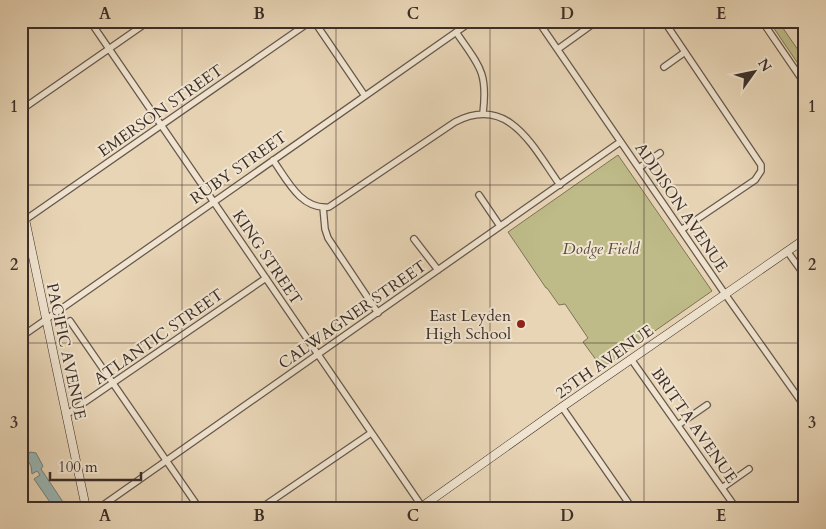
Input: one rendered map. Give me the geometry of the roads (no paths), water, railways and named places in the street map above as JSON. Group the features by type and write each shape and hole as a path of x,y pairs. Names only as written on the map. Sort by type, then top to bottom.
{"street":[{"name":"KING STREET","path":"90,21 422,507"},
{"path":"21,110 149,21"},
{"path":"313,21 365,96"},
{"name":"EMERSON STREET","path":"25,220 313,21"},
{"name":"RUBY STREET","path":"21,337 472,21"},
{"name":"ADDISON AVENUE","path":"538,21 725,294 805,407"},
{"path":"558,49 598,21"},
{"path":"664,21 758,160 761,171 755,180 681,230"},
{"path":"762,21 805,84"},
{"path":"456,32 482,72 485,89 483,113"},
{"path":"664,67 685,52"},
{"path":"273,160 299,196 306,201 323,207 336,204 455,122 483,113 507,120 524,133 560,184"},
{"name":"CALWAGNER STREET","path":"99,508 620,142"},
{"path":"639,168 660,153"},
{"path":"479,195 500,226"},
{"name":"PACIFIC AVENUE","path":"21,200 86,508"},
{"path":"323,207 325,229 328,238 378,313"},
{"path":"414,239 438,270"},
{"name":"25TH AVENUE","path":"422,507 562,407 805,239"},
{"path":"787,251 805,276"},
{"name":"ATLANTIC STREET","path":"66,416 266,278"},
{"path":"70,321 199,508"},
{"name":"BRITTA AVENUE","path":"631,359 736,508"},
{"path":"678,425 707,405"},
{"path":"562,407 632,508"},
{"path":"261,508 371,433"},
{"path":"722,488 749,469"}],"water":[{"path":"30,452 36,453 43,466 41,469 67,508 54,508 34,479 40,475 37,471 32,474 31,466 26,458"}],"railway":[{"path":"21,499 23,508"}],"place":[{"name":"East Leyden High School","path":"521,324"}],"park label":[{"name":"Dodge Field","path":"601,248"}]}
